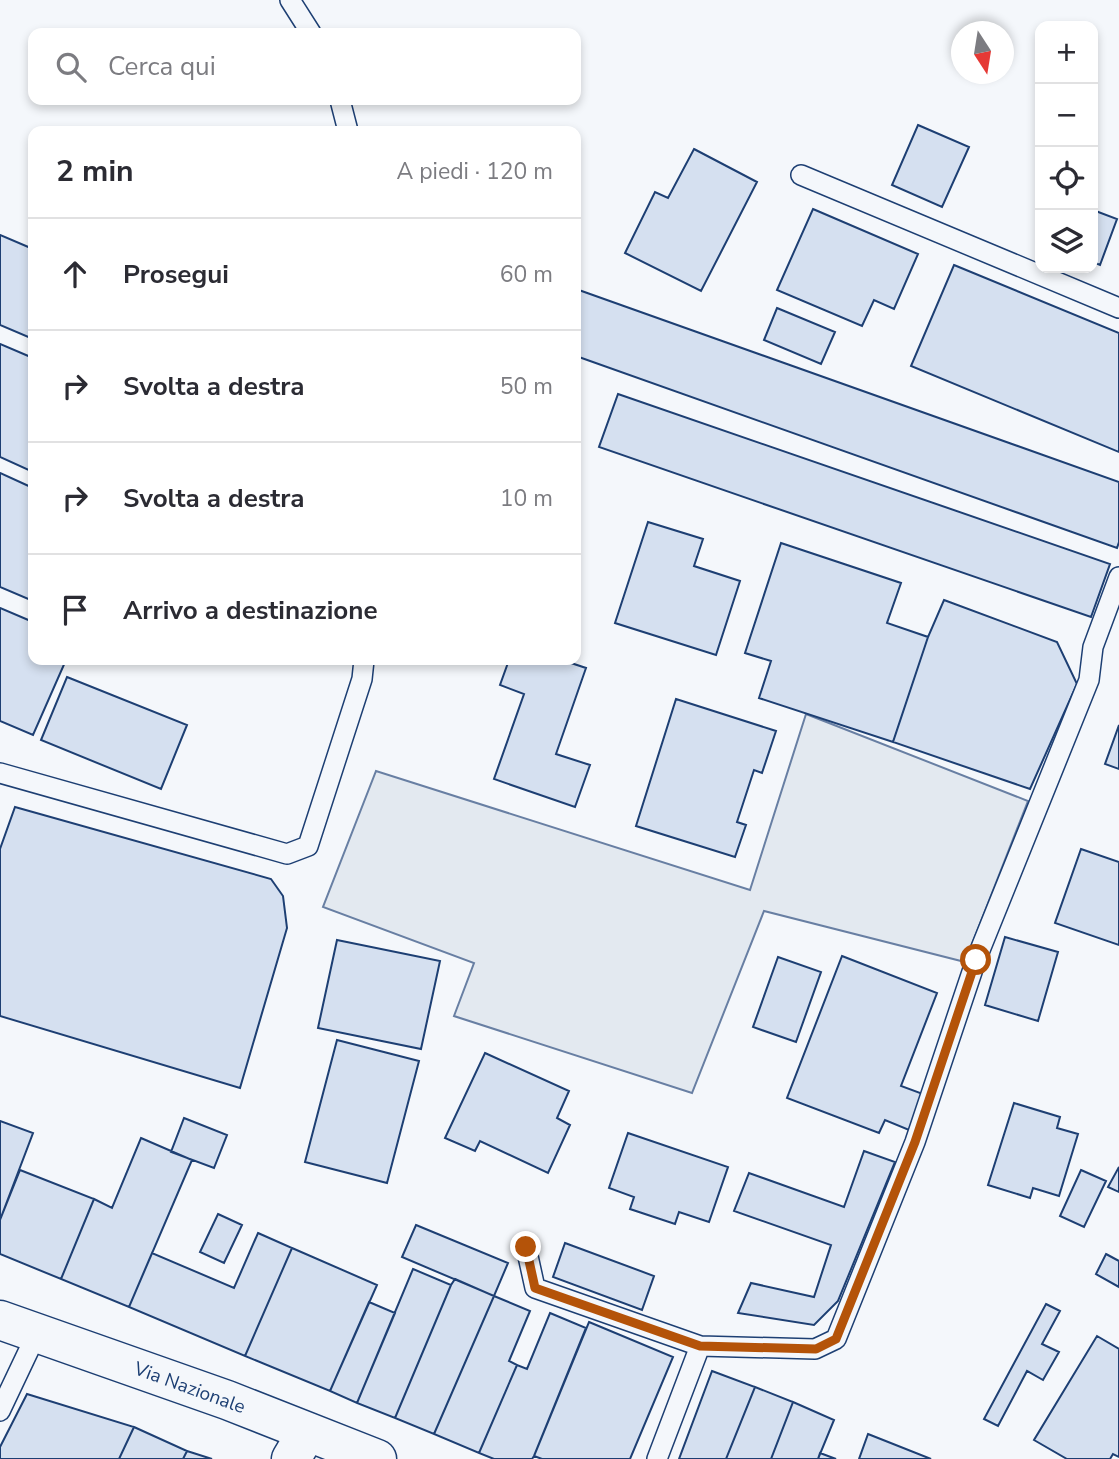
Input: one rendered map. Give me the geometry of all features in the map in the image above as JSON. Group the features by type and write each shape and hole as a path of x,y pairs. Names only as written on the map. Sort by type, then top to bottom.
{"main road":[{"name":"Via Nazionale","path":"0,1320 227,1400 299,1445 377,1459"}],"lane":[{"path":"290,0 308,28"},
{"path":"341,105 347,126"},
{"path":"801,175 1119,308"},
{"path":"526,1247 535,1288 700,1346 816,1349 836,1339 915,1142 976,960 1089,680 1093,647 1119,577"},
{"path":"0,773 287,854 308,846 362,679 363,665"},
{"path":"0,1411 37,1333"},
{"path":"657,1459 700,1346"}],"shaded area":[{"path":"806,714 1028,801 965,962 764,911 692,1093 454,1016 474,963 323,907 376,771 750,890"}],"building":[{"path":"918,125 969,147 942,207 892,185"},
{"path":"694,149 757,182 701,291 625,253 655,192 668,198"},
{"path":"813,209 918,254 894,309 874,300 862,326 777,290"},
{"path":"1098,212 1117,219 1100,265 1098,264"},
{"path":"0,235 28,247 28,337 0,325"},
{"path":"954,265 1119,333 1119,452 911,366"},
{"path":"581,291 1119,482 1117,548 581,358"},
{"path":"777,308 835,332 821,364 764,340"},
{"path":"0,344 28,356 28,470 0,457"},
{"path":"618,394 1110,564 1091,617 599,447"},
{"path":"0,473 28,486 28,599 0,587"},
{"path":"648,522 703,539 694,566 740,581 716,655 615,623"},
{"path":"781,543 901,583 887,623 928,637 893,742 759,698 771,661 745,653"},
{"path":"944,600 1057,642 1077,684 1030,789 893,742 928,637"},
{"path":"0,608 28,620 28,665 64,665 33,735 0,721"},
{"path":"507,665 577,665 586,668 556,754 590,765 575,807 494,779 524,694 500,685"},
{"path":"67,677 187,725 161,789 41,740"},
{"path":"676,699 776,731 762,773 754,770 737,822 746,825 735,857 636,826"},
{"path":"1119,725 1119,769 1105,764"},
{"path":"15,807 271,879 283,896 287,928 240,1088 0,1016 0,849"},
{"path":"1081,849 1119,862 1119,945 1055,923"},
{"path":"1005,937 1058,952 1038,1021 985,1005"},
{"path":"337,940 440,961 421,1049 318,1028"},
{"path":"842,956 937,993 901,1086 923,1094 909,1130 885,1120 879,1133 787,1098"},
{"path":"778,957 821,972 796,1042 753,1027"},
{"path":"337,1040 419,1061 387,1183 305,1162"},
{"path":"485,1053 569,1091 557,1118 570,1125 548,1173 480,1141 475,1151 445,1138"},
{"path":"1014,1103 1060,1117 1057,1128 1078,1134 1059,1196 1033,1188 1030,1198 988,1185"},
{"path":"184,1118 227,1135 214,1168 171,1152"},
{"path":"0,1121 33,1133 0,1220"},
{"path":"628,1133 728,1167 709,1222 679,1212 675,1224 630,1209 634,1197 609,1188"},
{"path":"141,1138 192,1160 129,1307 61,1279 94,1199 112,1208"},
{"path":"864,1151 895,1162 838,1301 814,1325 738,1313 751,1283 814,1297 831,1245 734,1211 749,1173 844,1207"},
{"path":"1119,1167 1119,1192 1108,1187"},
{"path":"20,1170 94,1199 61,1279 0,1254 0,1220"},
{"path":"1081,1170 1106,1181 1084,1227 1060,1216"},
{"path":"218,1214 242,1225 224,1263 200,1252"},
{"path":"416,1225 508,1263 494,1296 402,1257"},
{"path":"258,1233 292,1248 245,1356 129,1307 152,1253 234,1288"},
{"path":"565,1243 654,1276 642,1310 553,1277"},
{"path":"292,1248 377,1285 330,1391 245,1356"},
{"path":"1106,1254 1119,1261 1119,1287 1096,1274"},
{"path":"413,1269 451,1285 395,1418 357,1403"},
{"path":"455,1279 494,1296 434,1434 395,1418"},
{"path":"494,1296 530,1311 509,1361 517,1365 479,1453 434,1434"},
{"path":"369,1302 395,1313 357,1403 330,1391"},
{"path":"1046,1304 1060,1311 1042,1344 1059,1352 1043,1380 1027,1371 998,1426 984,1419"},
{"path":"550,1313 586,1328 534,1456 532,1459 494,1459 479,1453 517,1365 527,1369"},
{"path":"589,1322 673,1357 630,1459 542,1459 534,1456"},
{"path":"1097,1336 1119,1349 1119,1457 1113,1454 1110,1459 1067,1459 1034,1440"},
{"path":"712,1371 755,1387 726,1459 679,1459"},
{"path":"755,1387 793,1402 771,1459 726,1459"},
{"path":"27,1394 134,1427 119,1459 0,1459 0,1447"},
{"path":"793,1402 834,1420 818,1459 771,1459"},
{"path":"134,1427 187,1451 183,1459 119,1459"},
{"path":"868,1434 931,1459 859,1459"},
{"path":"187,1451 212,1459 183,1459"},
{"path":"820,1453 836,1459 818,1459"}],"route":[{"path":"526,1247 535,1288 700,1346 816,1349 836,1339 915,1142 976,960"}]}
